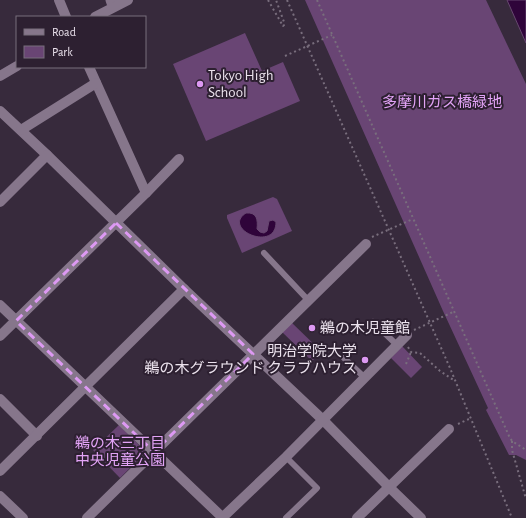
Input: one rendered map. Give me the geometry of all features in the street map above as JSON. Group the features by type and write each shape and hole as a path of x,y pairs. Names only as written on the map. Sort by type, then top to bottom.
{"street":[{"path":"59,0 66,16"},
{"path":"110,0 111,3 118,0"},
{"path":"98,16 128,0"},
{"path":"0,76 16,67"},
{"path":"89,68 146,193"},
{"path":"21,130 96,83"},
{"path":"0,111 184,289 323,420 388,487 421,518"},
{"path":"0,202 47,155"},
{"path":"0,336 179,160"},
{"path":"86,518 366,244"},
{"path":"0,471 184,289"},
{"path":"0,305 223,518 402,340"},
{"path":"0,399 37,436"},
{"path":"357,518 453,427"},
{"path":"0,496 23,518"}],"lane":[{"path":"264,253 308,300"},
{"path":"373,322 402,340"},
{"path":"354,349 344,358 365,378"},
{"path":"286,457 317,488 286,518"}],"path":[{"path":"268,0 283,26 284,22 276,0"},
{"path":"287,0 456,382 512,518"},
{"path":"317,0 512,441 512,450 526,498"},
{"path":"285,56 332,35"},
{"path":"376,236 414,220"},
{"path":"416,329 454,312"},
{"path":"402,340 411,352 420,353 440,371 456,382"},
{"path":"406,364 411,352"},
{"path":"453,427 471,418"},
{"path":"512,441 526,450"}],"highlighted area":[{"path":"116,223 253,354 154,452 16,321"}],"green space":[{"name":"多摩川ガス橋緑地","path":"305,0 486,0 526,84 526,460 516,455 509,455 486,410 488,408 443,311"},
{"path":"245,33 262,71 283,62 300,101 206,141 173,64"},
{"path":"273,197 277,199 292,231 242,253 227,215"},
{"path":"291,322 322,352 312,361 282,332"},
{"path":"402,346 422,367 411,378 391,358"},
{"name":"鵜の木三丁目 中央児童公園","path":"119,425 146,452 120,478 93,450"}],"shaded area":[{"path":"507,0 526,0 526,43"},
{"path":"246,213 255,215 257,220 257,229 260,232 264,233 267,231 269,221 273,220 276,222 274,231 268,236 260,237 245,231 240,226 240,219"}],"place":[{"name":"Tokyo High School","path":"200,84"},
{"name":"鵜の木児童館","path":"312,328"},
{"name":"明治学院大学 鵜の木グラウンド クラブハウス","path":"365,360"}]}
